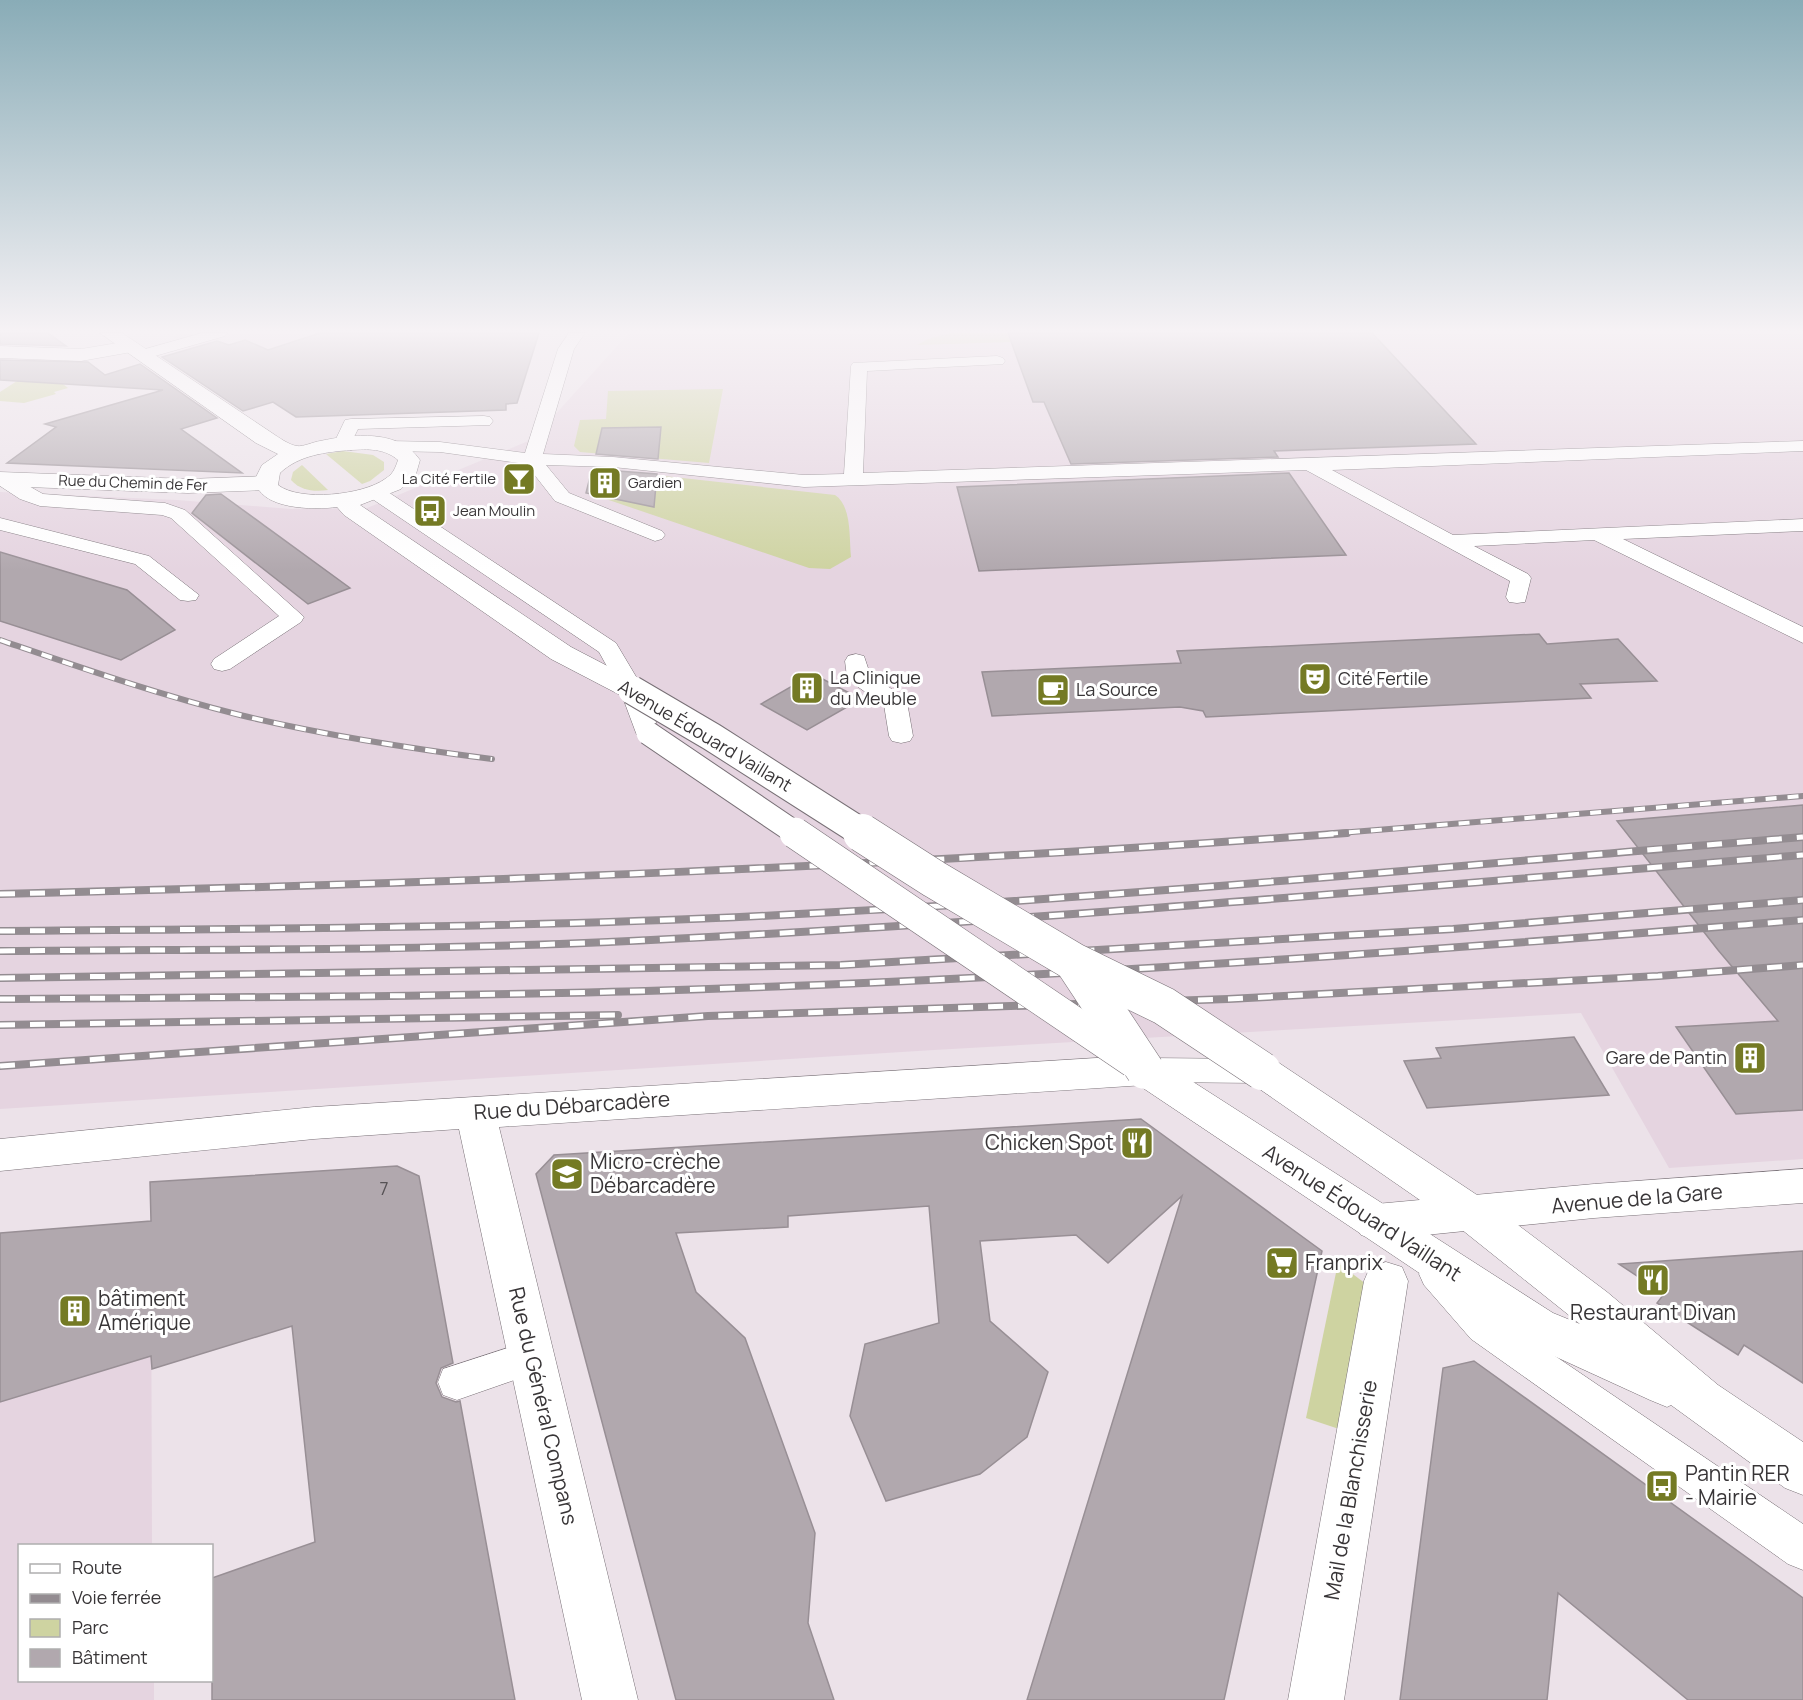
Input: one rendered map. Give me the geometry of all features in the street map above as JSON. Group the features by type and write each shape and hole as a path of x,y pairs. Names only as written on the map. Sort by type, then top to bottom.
{"main road":[{"path":"226,412 264,438 295,454"},
{"path":"343,443 388,446 418,464 401,478 375,492 344,500 312,502 293,500 274,493 266,483 267,476 273,468 295,454 343,443"},
{"name":"Rue du Chemin de Fer","path":"1,479 178,486 266,483"},
{"name":"Avenue Édouard Vaillant","path":"344,500 352,510 561,653 632,690 712,737 934,879 1074,962 1164,1006 1262,1071 1471,1213 1591,1306 1701,1401 1803,1471"},
{"name":"Avenue Édouard Vaillant","path":"1074,962 1145,1070 1376,1222 1400,1264 1701,1401"},
{"name":"Rue du Débarcadère","path":"0,1155 314,1123 1145,1070"},
{"name":"Rue du Général Compans","path":"475,1112 610,1700"},
{"name":"Avenue de la Gare","path":"1376,1222 1594,1201 1803,1186"},
{"name":"Mail de la Blanchisserie","path":"1316,1700 1400,1264"}],"lane":[{"path":"532,459 546,412"},
{"path":"853,480 857,412"},
{"path":"343,443 351,424 484,421"},
{"path":"388,446 440,447 532,459 613,462 804,481 1803,446"},
{"path":"486,470 504,468 532,459"},
{"path":"532,459 562,497 655,535"},
{"path":"1311,465 1521,578 1517,597"},
{"path":"1,479 40,500 155,508 178,514 293,617 222,664"},
{"path":"375,492 608,648 632,690 648,732 1145,1070 1262,1071"},
{"path":"0,524 142,560 188,595"},
{"path":"1449,541 1803,525"},
{"path":"1598,534 1803,636"},
{"path":"856,661 859,677 895,702 901,736"},
{"path":"1400,1264 1484,1327 1699,1479 1803,1549"},
{"path":"457,1382 532,1357"}],"shaded area":[{"path":"557,412 1803,412 1803,1159 1669,1168 1581,1013 934,1050 0,1109 0,492 177,500 291,509 367,508 533,439"},
{"path":"151,1221 152,1544 18,1544 18,1682 154,1682 154,1700 0,1700 0,1233"}],"green space":[{"path":"606,412 719,412 709,463 580,452 574,446 580,420 606,419"},
{"path":"343,451 373,455 384,462 384,470 362,484 326,454"},
{"path":"302,465 328,490 308,490 291,480 293,472"},
{"path":"655,475 835,495 847,514 851,557 830,569 809,568 597,496 618,483"},
{"path":"1338,1263 1366,1284 1339,1429 1306,1418"}],"building":[{"path":"85,412 209,412 217,418 181,429 242,473 7,463 56,427 45,424"},
{"path":"289,412 436,412 296,417"},
{"path":"1048,412 1446,412 1476,444 1274,451 1278,457 1071,464"},
{"path":"661,427 658,459 596,454 602,428"},
{"path":"592,469 657,474 654,507 586,493"},
{"path":"1289,473 1346,555 979,571 957,487"},
{"path":"221,494 350,588 308,604 192,513 206,495"},
{"path":"0,552 127,590 175,630 121,660 0,621"},
{"path":"1539,634 1547,644 1618,639 1657,681 1580,684 1591,698 1206,717 1203,711 1180,707 992,716 982,672 1181,663 1177,651"},
{"path":"813,674 861,699 807,730 761,704"},
{"path":"1803,805 1803,1110 1736,1114 1676,1027 1778,1021 1718,950 1617,821"},
{"path":"1574,1037 1609,1095 1427,1108 1404,1061 1441,1058 1436,1048"},
{"path":"1141,1119 1322,1251 1224,1700 1027,1700 1182,1196 1108,1263 1076,1235 980,1241 990,1321 1048,1372 1027,1437 980,1474 886,1501 850,1416 865,1344 939,1323 929,1206 788,1216 788,1227 676,1233 696,1292 745,1338 815,1533 808,1623 834,1700 676,1700 536,1174 554,1155"},
{"path":"397,1166 419,1176 453,1363 441,1368 436,1383 442,1397 456,1402 460,1401 515,1700 212,1700 213,1578 315,1542 292,1326 152,1369 151,1356 0,1402 0,1233 151,1221 150,1182"},
{"path":"1803,1251 1803,1383 1744,1345 1738,1355 1657,1303 1664,1294 1619,1264"},
{"path":"1474,1361 1803,1598 1803,1700 1688,1700 1558,1593 1547,1700 1400,1700 1443,1368"}],"railway":[{"path":"0,640 149,690 240,715 302,729 492,759"},
{"path":"1327,834 1803,796"},
{"path":"0,894 337,885 674,872 1010,855 1347,833"},
{"path":"0,931 488,925 780,915 1036,900 1803,837"},
{"path":"0,951 456,947 608,942 1057,915 1803,855"},
{"path":"0,978 841,965 1453,929 1803,900"},
{"path":"0,999 531,994 845,984 1256,961 1803,920"},
{"path":"0,1066 708,1016 1228,999 1658,976 1803,965"},
{"path":"0,1025 618,1015"}],"place":[{"name":"La Cité Fertile","path":"519,479"},
{"name":"Gardien","path":"605,483"},
{"name":"Jean Moulin","path":"430,511"},
{"name":"Cité Fertile","path":"1315,679"},
{"name":"La Clinique du Meuble","path":"807,688"},
{"name":"La Source","path":"1053,690"},
{"name":"Gare de Pantin","path":"1750,1058"},
{"name":"Chicken Spot","path":"1137,1143"},
{"name":"Micro-crèche Débarcadère","path":"567,1174"},
{"name":"Franprix","path":"1282,1263"},
{"name":"Restaurant Divan","path":"1653,1280"},
{"name":"bâtiment Amérique","path":"75,1311"},
{"name":"Pantin RER - Mairie","path":"1662,1486"}]}
